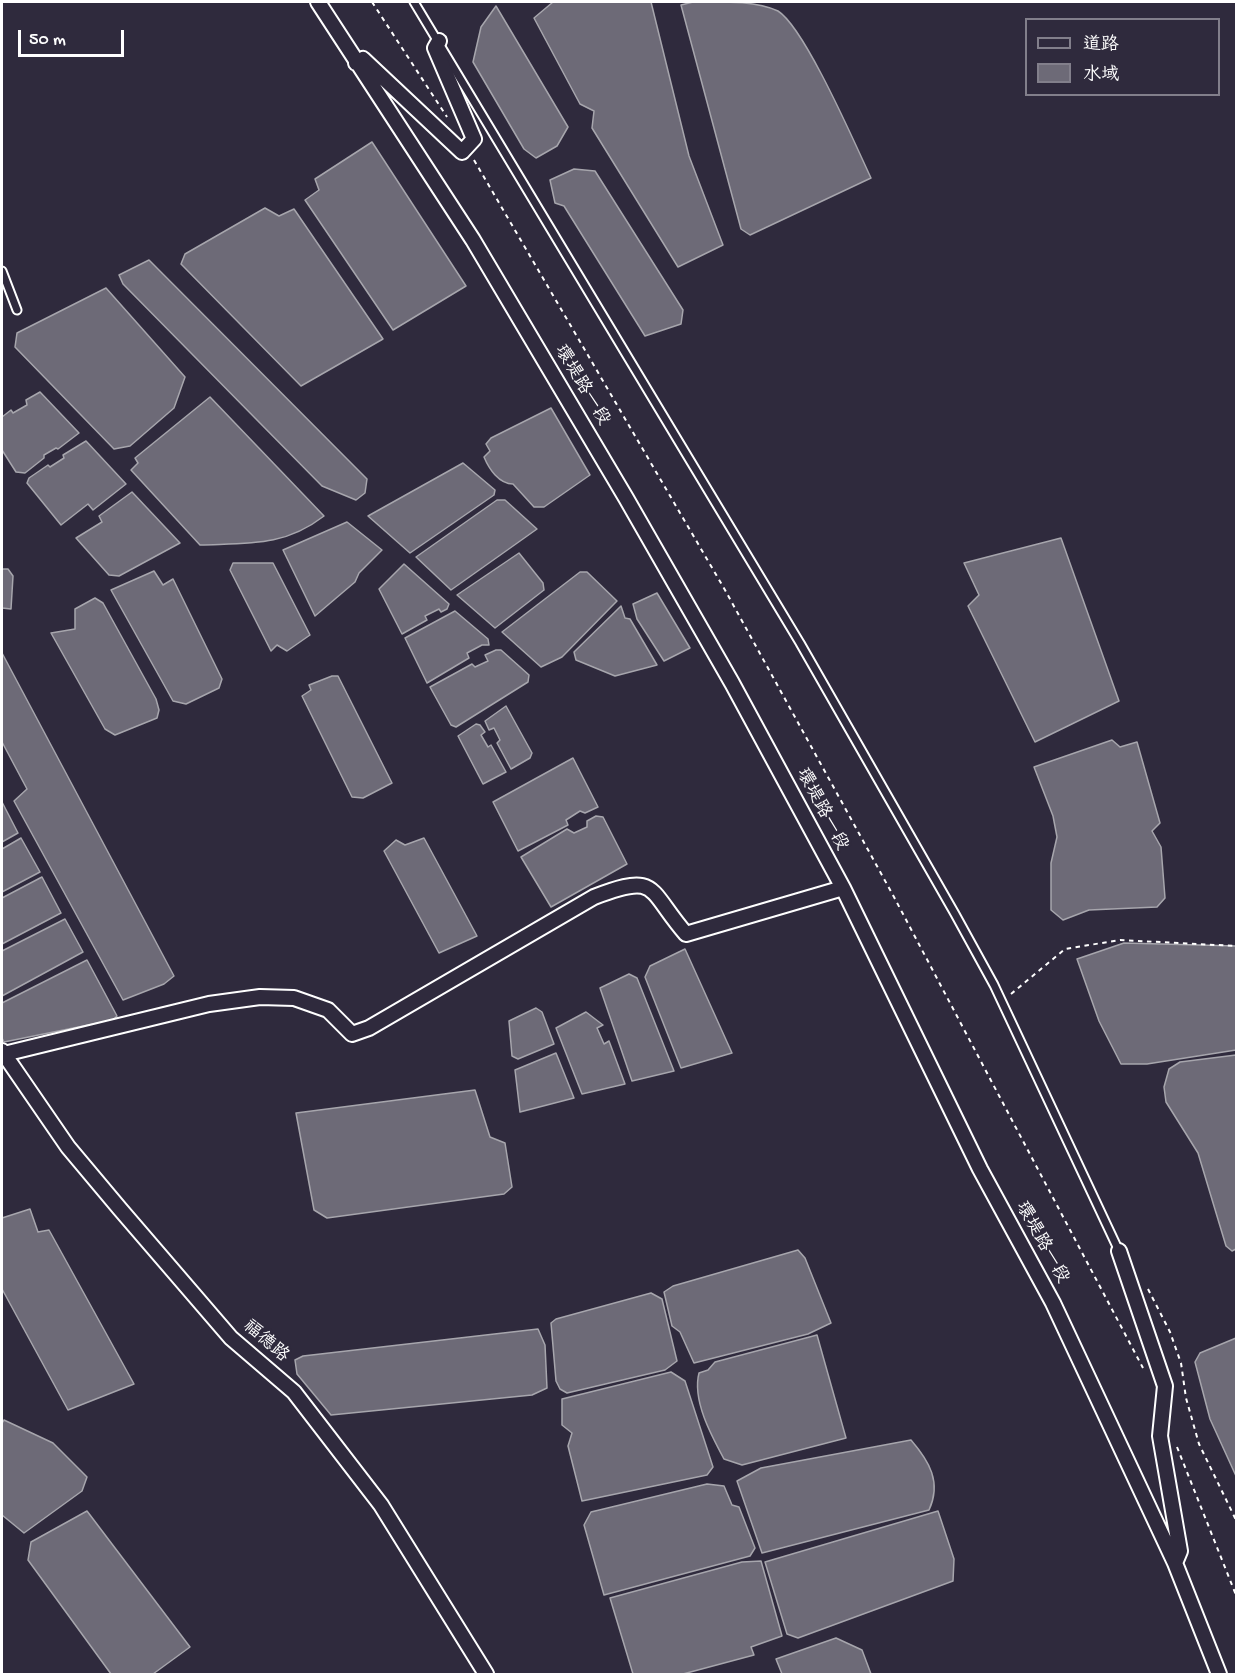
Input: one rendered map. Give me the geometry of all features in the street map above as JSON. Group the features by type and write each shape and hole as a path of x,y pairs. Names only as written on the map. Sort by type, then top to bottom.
{"street":[{"name":"環堤路一段","path":"318,2 472,240 626,498 732,683 843,888 980,1169 1053,1304 1175,1563 1219,1674"},
{"path":"356,63 363,59 462,152 474,139 435,48 439,42"},
{"path":"3,1052 209,1004 260,998 294,998 328,1010 352,1034 369,1028 594,897 618,888 637,884 654,890 686,934 843,888"},
{"name":"福德路","path":"3,1052 68,1147 120,1209 231,1338 294,1392 381,1505 486,1674"},
{"path":"1119,1251 1164,1386 1160,1436 1180,1551 1175,1563"}],"lane":[{"path":"414,2 800,642 1002,1002 1119,1251"},
{"path":"2,271 17,310"}],"path":[{"path":"372,2 447,118"},
{"path":"466,147 725,590 894,897 1143,1368"},
{"path":"1002,1002 1065,949 1120,940 1236,946"},
{"path":"1143,1285 1170,1332 1181,1364 1186,1398 1199,1444 1236,1520"},
{"path":"1173,1437 1236,1595"}],"water":[{"path":"553,2 651,2 689,156 723,245 678,267 592,128 594,111 580,104 534,18"},
{"path":"693,2 737,2 769,7 778,11 802,39 815,62 871,178 750,235 741,229 681,5"},
{"path":"496,6 568,127 557,146 536,158 524,149 473,62 481,27"},
{"path":"372,142 466,286 393,330 305,200 319,190 315,179"},
{"path":"574,169 595,171 683,310 681,324 645,336 564,206 555,203 550,180"},
{"path":"265,208 279,216 294,209 383,339 301,386 181,264 185,254"},
{"path":"149,260 367,479 365,493 356,500 322,486 123,284 119,275"},
{"path":"106,288 185,377 174,408 130,446 114,449 15,347 17,333"},
{"path":"40,392 79,433 58,449 44,455 44,458 25,473 16,472 2,450 2,417 11,410 13,413 27,405 26,400"},
{"path":"210,397 324,516 309,526 280,538 250,543 200,545 131,470 138,463 135,458"},
{"path":"551,408 590,475 544,507 534,507 513,484 499,479 492,471 484,457 490,451 486,444 491,438"},
{"path":"86,441 126,484 93,510 88,504 61,525 27,483 29,478 48,465 50,467 64,458 63,455"},
{"path":"463,463 495,490 494,495 410,553 368,516"},
{"path":"132,492 180,543 119,576 109,575 76,538 102,522 99,516"},
{"path":"497,500 505,500 537,529 451,590 416,557"},
{"path":"347,522 382,550 359,573 355,582 315,616 283,550"},
{"path":"1061,538 1119,701 1035,742 968,606 979,595 964,563"},
{"path":"519,553 543,583 544,590 495,628 457,595"},
{"path":"233,563 273,563 310,635 287,651 277,645 271,651 230,570"},
{"path":"404,564 449,604 447,609 441,612 439,609 425,616 427,620 402,634 379,589"},
{"path":"2,569 8,569 13,576 11,609 2,608"},
{"path":"154,571 163,585 173,579 222,679 219,688 186,704 173,701 111,590"},
{"path":"580,572 587,572 617,601 562,657 541,667 502,632"},
{"path":"657,593 690,648 664,661 637,619 633,604"},
{"path":"95,598 103,603 156,699 159,710 157,718 115,735 105,729 51,633 75,629 75,609"},
{"path":"621,606 625,618 630,619 657,665 615,676 576,660 574,652"},
{"path":"455,611 488,639 489,645 482,645 467,653 469,658 427,683 405,638"},
{"path":"501,650 529,675 528,682 456,727 451,725 430,687 472,664 475,667 488,661 485,655"},
{"path":"2,653 174,976 164,984 123,1000 14,801 27,789 2,742"},
{"path":"338,676 392,783 363,798 352,797 302,696 311,690 309,685"},
{"path":"506,706 532,753 530,758 511,769 497,743 500,740 494,728 489,730 485,721"},
{"path":"476,724 480,725 485,732 481,735 488,747 491,745 506,772 483,784 458,736"},
{"path":"1112,740 1120,747 1137,742 1160,823 1152,831 1161,847 1165,898 1157,907 1089,910 1063,920 1051,910 1051,863 1057,837 1053,816 1034,767"},
{"path":"573,758 598,807 585,813 580,811 566,820 568,825 518,851 493,802"},
{"path":"2,802 18,833 2,842"},
{"path":"596,816 603,817 627,864 551,907 521,857 567,829 574,833 587,827 587,821"},
{"path":"21,838 40,872 2,892 2,849"},
{"path":"424,838 477,936 439,953 384,851 396,840 405,845"},
{"path":"42,877 61,913 2,944 2,898"},
{"path":"65,919 83,952 2,996 2,951"},
{"path":"1124,943 1236,946 1236,1050 1147,1064 1121,1064 1099,1021 1077,959"},
{"path":"685,949 732,1053 681,1068 645,977 650,966"},
{"path":"87,960 117,1016 113,1020 4,1042 2,1003"},
{"path":"629,974 637,978 674,1071 632,1081 600,988"},
{"path":"536,1008 542,1012 554,1044 518,1059 512,1056 509,1021"},
{"path":"586,1012 603,1025 597,1028 604,1044 609,1041 625,1084 582,1094 556,1028"},
{"path":"556,1053 574,1098 520,1112 515,1070"},
{"path":"1236,1055 1236,1249 1232,1251 1226,1246 1198,1153 1166,1102 1164,1087 1169,1069 1180,1062"},
{"path":"475,1090 490,1137 505,1143 512,1187 504,1194 327,1218 314,1210 296,1113"},
{"path":"30,1209 38,1232 49,1230 134,1384 68,1410 2,1289 2,1218"},
{"path":"798,1250 805,1258 831,1323 808,1334 694,1363 680,1332 672,1326 664,1292 673,1286"},
{"path":"651,1293 662,1299 677,1361 665,1370 567,1393 560,1389 556,1381 551,1323 556,1319"},
{"path":"538,1329 545,1345 547,1388 532,1395 331,1415 297,1374 295,1360 303,1356"},
{"path":"817,1335 846,1438 742,1465 724,1459 700,1406 699,1373 708,1370 715,1362"},
{"path":"1236,1338 1236,1476 1210,1419 1195,1362 1200,1353"},
{"path":"671,1372 685,1381 713,1467 707,1475 582,1501 568,1446 572,1433 562,1425 562,1399"},
{"path":"4,1420 53,1443 87,1477 82,1491 24,1533 2,1515 2,1423"},
{"path":"911,1440 932,1472 934,1490 929,1510 762,1553 737,1481 761,1468"},
{"path":"707,1484 724,1486 732,1505 739,1507 755,1548 750,1556 604,1595 584,1525 591,1512"},
{"path":"87,1511 190,1647 153,1674 111,1674 28,1560 31,1542"},
{"path":"938,1511 954,1559 953,1581 798,1638 787,1634 765,1562"},
{"path":"761,1561 782,1636 751,1647 754,1655 683,1674 633,1674 610,1598 742,1562"},
{"path":"836,1638 862,1650 871,1674 782,1674 776,1659"}]}
